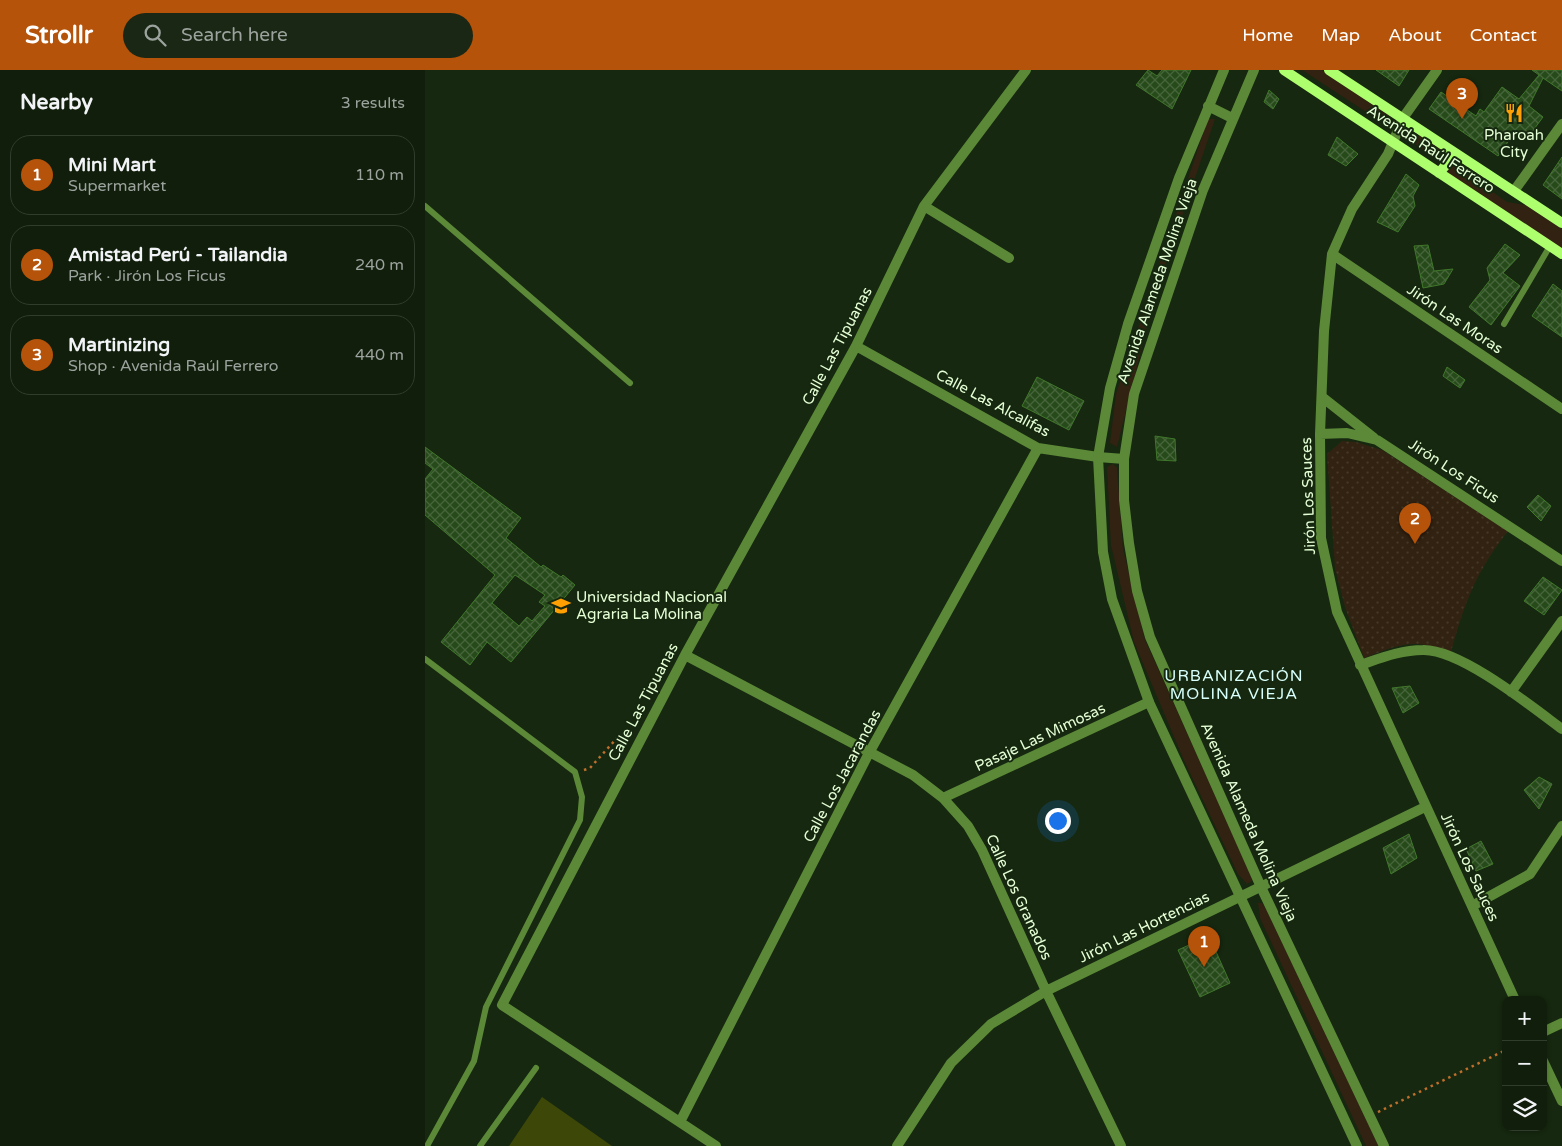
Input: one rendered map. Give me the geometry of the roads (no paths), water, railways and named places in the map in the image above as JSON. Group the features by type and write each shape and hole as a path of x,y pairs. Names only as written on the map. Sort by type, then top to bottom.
{"main road":[{"name":"Avenida Raúl Ferrero","path":"1283,70 1562,254"},
{"name":"Avenida Raúl Ferrero","path":"1329,70 1455,154 1562,222"},
{"path":"1439,174 1455,154"}],"street":[{"name":"Calle Las Tipuanas","path":"716,1146 502,1005 685,655 856,346 924,206 1026,70"},
{"name":"Avenida Alameda Molina Vieja","path":"1224,70 1179,178 1128,324 1110,388 1098,457 1103,552 1112,599 1149,702 1357,1146"},
{"name":"Avenida Alameda Molina Vieja","path":"1254,70 1203,190 1153,332 1134,394 1124,459 1124,500 1129,542 1137,591 1151,637 1261,887 1384,1146"},
{"name":"Jirón Los Sauces","path":"1437,70 1403,118 1383,164 1352,209 1332,254 1324,331 1320,434 1321,538 1324,559 1337,612 1513,996"},
{"path":"1209,106 1233,118"},
{"path":"1514,191 1562,124"},
{"path":"924,206 1009,258"},
{"name":"Jirón Las Moras","path":"1332,254 1562,409"},
{"name":"Calle Las Alcalifas","path":"856,346 1038,448 1124,459"},
{"path":"1322,396 1377,440"},
{"name":"Jirón Los Ficus","path":"1320,434 1347,433 1377,440 1562,561"},
{"name":"Calle Los Jacarandas","path":"680,1122 869,754 1038,448"},
{"path":"1511,692 1562,621"},
{"path":"1360,665 1394,653 1425,650 1462,661 1511,692 1562,728"},
{"name":"Calle Los Granados","path":"685,655 913,776 943,798 968,826 982,850 1046,991 1121,1146"},
{"name":"Pasaje Las Mimosas","path":"943,798 1149,702"},
{"name":"Jirón Las Hortencias","path":"897,1146 951,1063 991,1024 1046,991 1425,807"},
{"path":"1472,906 1530,874 1562,826"},
{"path":"1547,1030 1562,1023"},
{"path":"1547,1069 1562,1101"}],"lane":[{"path":"425,206 630,383"},
{"path":"1504,324 1550,246"},
{"path":"425,660 575,772 582,797 580,820 486,1007 474,1061 427,1146"},
{"path":"480,1146 536,1068"}],"place":[{"name":"Pharoah City","path":"1514,113"},
{"name":"Martinizing","path":"1462,119"},
{"name":"Amistad Perú - Tailandia","path":"1415,544"},
{"name":"Universidad Nacional Agraria La Molina","path":"561,606"},
{"name":"Mini Mart","path":"1204,967"}],"district":[{"name":"URBANIZACIÓN MOLINA VIEJA","path":"1234,684"}]}
